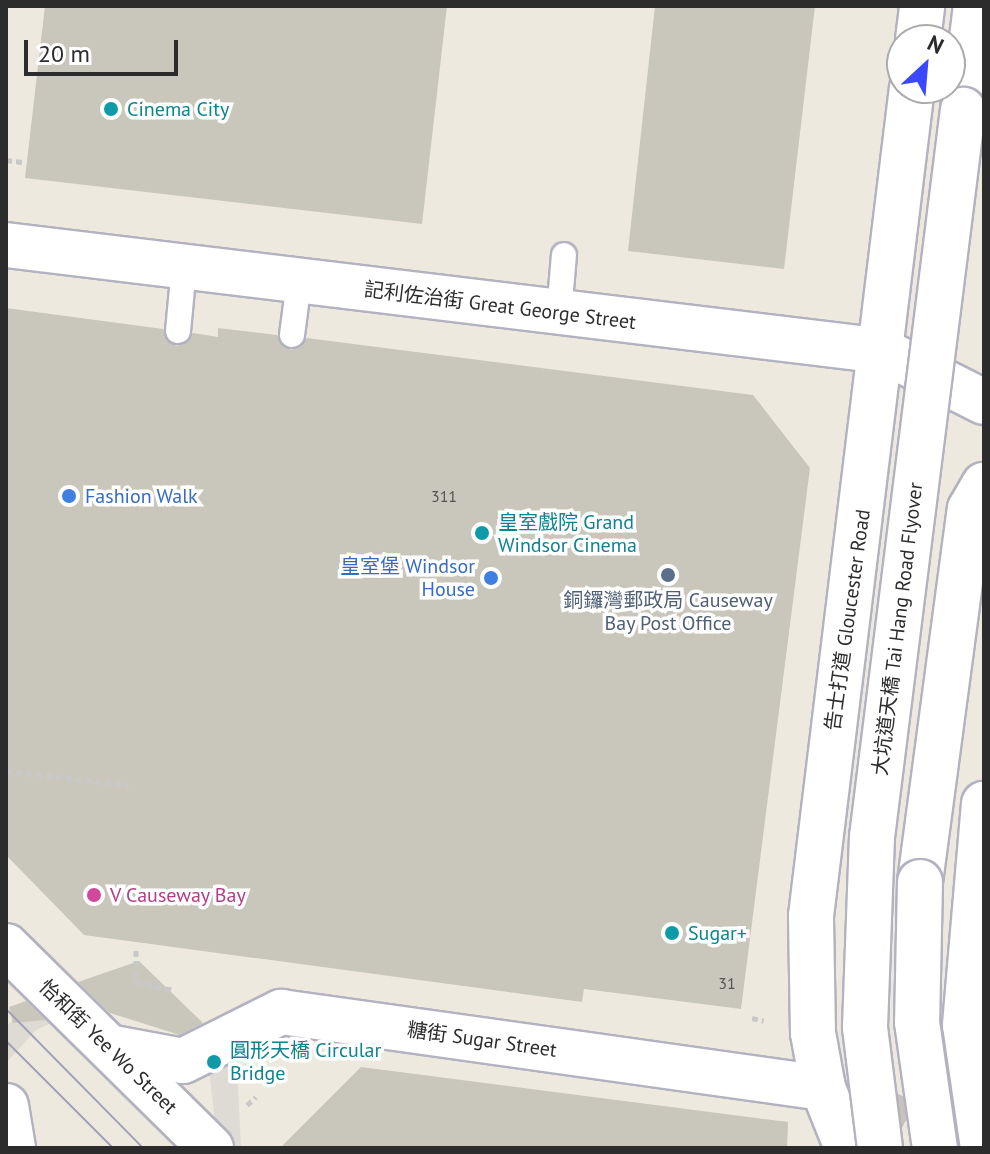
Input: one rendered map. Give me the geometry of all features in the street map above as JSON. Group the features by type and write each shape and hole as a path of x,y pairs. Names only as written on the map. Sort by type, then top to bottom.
{"street":[{"name":"大坑道天橋 Tai Hang Road Flyover","path":"880,1148 865,1027 872,837 976,6"},
{"name":"告士打道 Gloucester Road","path":"847,1148 823,1088 813,1033 811,916 883,351 910,104"},
{"name":"記利佐治街 Great George Street","path":"6,245 883,351 984,402"},
{"path":"935,1148 917,1022 918,909 977,497"},
{"path":"983,1148 965,1025 984,804"},
{"name":"怡和街 Yee Wo Street","path":"6,946 211,1148"},
{"name":"糖街 Sugar Street","path":"109,1047 183,1061 281,1012 823,1088 866,1102"},
{"path":"6,1106 13,1148"}],"lane":[{"path":"559,313 564,255"},
{"path":"178,331 184,268"},
{"path":"292,335 299,282"}],"path":[{"path":"6,160 22,162"},
{"path":"6,771 129,785"},
{"path":"136,950 136,982 173,990"},
{"path":"247,1105 256,1097"}],"shaded area":[{"name":"圓形天橋 Circular Bridge","path":"107,985 186,1012 215,1040 238,1086 241,1148 218,1148 210,1078 172,1030 106,1009 75,1012 36,1030 6,1063 6,1026 22,1011 71,989"}],"building":[{"path":"45,6 447,6 422,224 25,178"},
{"path":"655,6 815,6 784,269 628,251"},
{"path":"6,308 163,329 176,346 193,333 218,337 218,328 277,335 291,350 307,338 753,395 810,468 741,1009 584,989 582,1002 84,935 6,855"},
{"path":"139,961 203,1023 180,1035 110,1013 78,982"},
{"path":"26,1001 45,1020 13,1023 9,1007"},
{"path":"361,1067 788,1122 787,1148 280,1148"}],"tunnel":[{"path":"866,1102 956,1148"}],"tram line":[{"path":"6,1009 143,1148"},
{"path":"6,1041 113,1148"}],"place":[{"name":"Cinema City","path":"111,109"},
{"name":"Fashion Walk","path":"69,496"},
{"name":"皇室戲院 Grand Windsor Cinema","path":"482,533"},
{"name":"銅鑼灣郵政局 Causeway Bay Post Office","path":"668,575"},
{"name":"皇室堡 Windsor House","path":"491,578"},
{"name":"V Causeway Bay","path":"94,895"},
{"name":"Sugar+","path":"672,933"},
{"name":"圓形天橋 Circular Bridge","path":"214,1062"}]}
